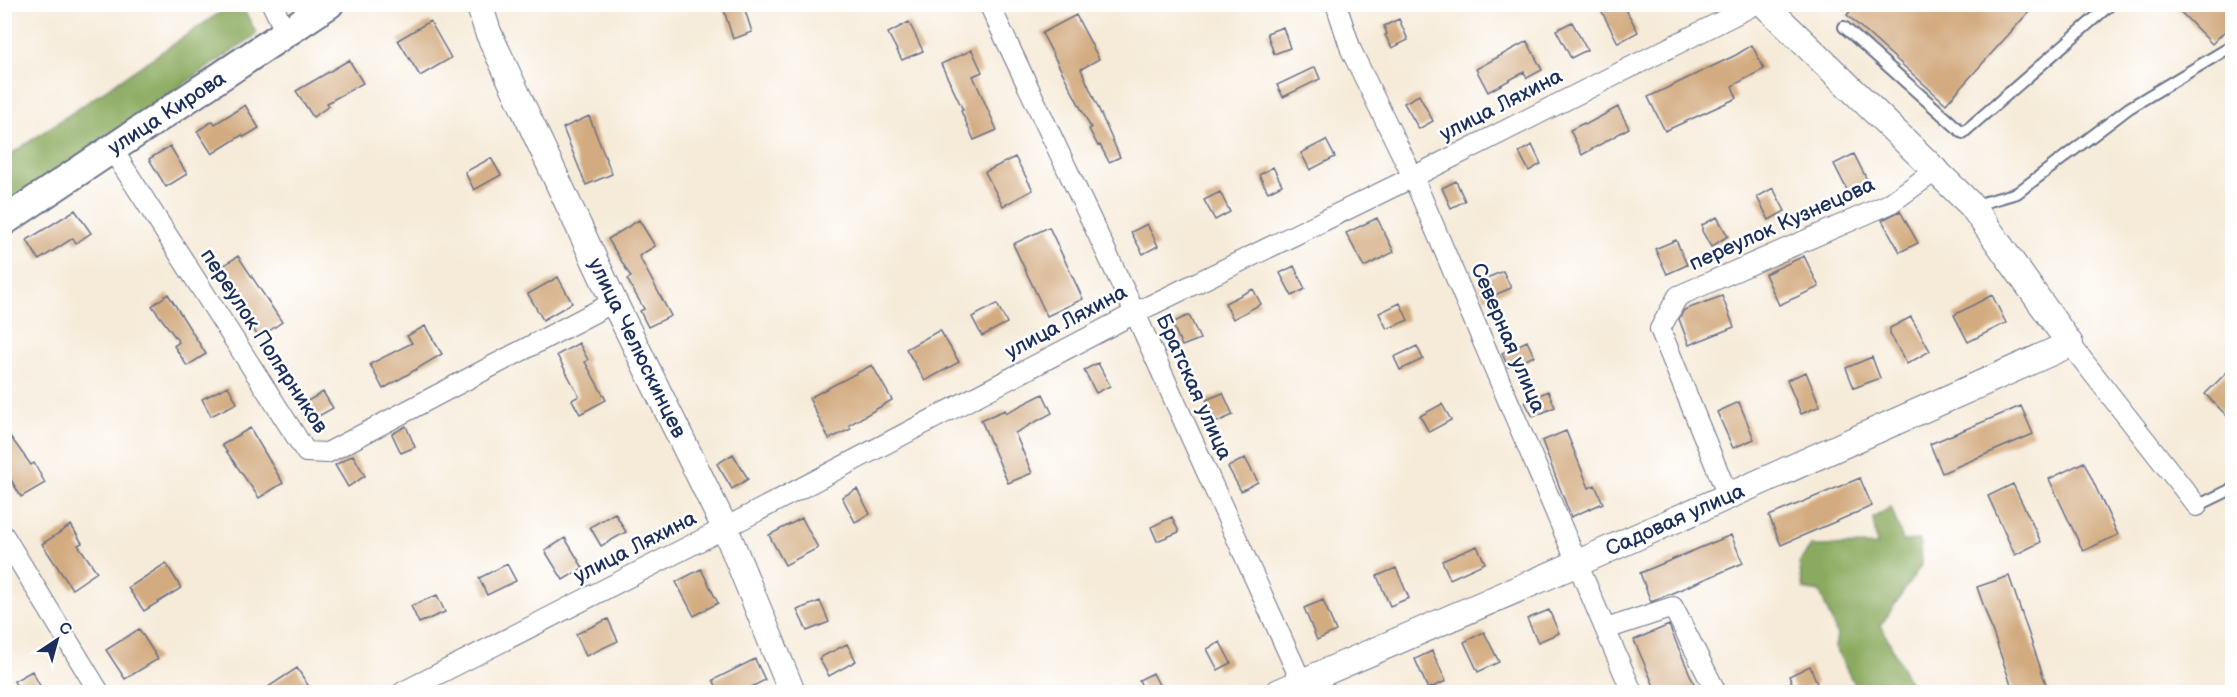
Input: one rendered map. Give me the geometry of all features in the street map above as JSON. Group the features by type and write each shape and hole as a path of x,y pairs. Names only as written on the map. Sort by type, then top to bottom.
{"main road":[{"name":"улица Кирова","path":"4,221 287,35 329,4"}],"street":[{"path":"272,4 287,35"},
{"name":"улица Челюскинцев","path":"479,4 488,32 614,302 725,528 792,693"},
{"name":"Братская улица","path":"989,4 1135,313 1295,689"},
{"name":"Северная улица","path":"1336,4 1351,50 1413,177 1632,693"},
{"name":"улица Ляхина","path":"403,693 725,528 1135,313 1413,177 1756,4"},
{"path":"1764,4 1972,206 2070,344 2197,506"},
{"name":"переулок Полярников","path":"112,149 306,452 327,453 614,302"},
{"name":"переулок Кузнецова","path":"1728,496 1660,330 1678,296 1889,204 1935,171"},
{"name":"Садовая улица","path":"1295,689 2070,344"},
{"path":"4,536 99,693"},
{"path":"1606,629 1673,607 1716,693"}],"lane":[{"path":"1844,27 1963,133 2111,4"},
{"path":"1972,206 2017,193 2128,108 2232,46"},
{"path":"2197,506 2232,489"}],"green space":[{"path":"231,5 241,5 257,34 5,206 4,159"},
{"path":"1891,507 1903,541 1920,540 1921,565 1881,625 1914,692 1858,692 1835,647 1837,635 1820,592 1803,589 1799,563 1811,546 1877,545 1873,518"}],"building":[{"path":"722,4 743,4 752,32 733,39"},
{"path":"1598,4 1623,4 1638,32 1618,43"},
{"path":"1856,4 2036,4 1946,104 1847,15"},
{"path":"2173,4 2232,4 2232,24 2212,44"},
{"path":"1076,15 1099,59 1081,69 1120,157 1109,162 1089,129 1091,128 1042,33"},
{"path":"1399,19 1408,40 1392,48 1385,35 1387,34 1384,26"},
{"path":"430,21 451,58 420,76 398,40"},
{"path":"909,22 923,51 902,60 888,33"},
{"path":"1572,22 1587,50 1571,58 1556,30"},
{"path":"1283,27 1290,48 1274,54 1267,33"},
{"path":"1527,41 1542,70 1527,78 1524,72 1488,92 1476,69"},
{"path":"1752,45 1764,69 1732,86 1737,98 1665,131 1648,97"},
{"path":"972,50 982,72 973,76 997,130 974,140 961,111 963,110 941,64"},
{"path":"349,60 363,83 327,103 329,106 313,117 296,91"},
{"path":"1315,67 1320,79 1283,97 1277,85"},
{"path":"1419,95 1433,121 1419,129 1404,103"},
{"path":"245,105 259,128 244,137 242,135 212,154 197,131 213,121 215,124"},
{"path":"1618,107 1629,128 1582,155 1570,130 1584,123 1585,125"},
{"path":"589,116 612,174 586,185 563,128"},
{"path":"1326,140 1335,157 1310,170 1301,153"},
{"path":"1532,145 1541,164 1529,171 1519,152"},
{"path":"170,146 187,174 166,187 149,159"},
{"path":"1854,154 1870,186 1850,196 1834,164"},
{"path":"1015,157 1033,190 1003,206 985,172"},
{"path":"491,158 501,175 474,190 465,172"},
{"path":"1273,167 1282,185 1268,192 1259,175"},
{"path":"1456,181 1465,201 1451,208 1442,188"},
{"path":"1773,188 1785,211 1769,220 1757,197"},
{"path":"1220,192 1230,212 1215,220 1204,200"},
{"path":"75,210 91,233 76,243 73,238 39,260 27,240"},
{"path":"1900,211 1918,243 1900,252 1882,220"},
{"path":"1717,217 1728,236 1711,247 1702,231 1702,225"},
{"path":"1377,218 1394,252 1364,267 1346,233"},
{"path":"639,220 655,246 639,256 671,316 648,327 640,311 644,309 627,279 631,277 608,239"},
{"path":"1147,224 1158,246 1143,254 1131,232"},
{"path":"1049,227 1083,299 1047,316 1013,244"},
{"path":"1676,240 1687,265 1667,274 1655,249"},
{"path":"238,256 282,322 259,338 215,271"},
{"path":"1804,256 1819,287 1779,305 1765,274"},
{"path":"1294,266 1305,289 1292,296 1280,273"},
{"path":"1503,271 1511,288 1485,299 1478,282"},
{"path":"558,277 572,303 543,320 528,294"},
{"path":"1253,289 1261,304 1233,319 1225,303"},
{"path":"168,294 206,354 187,366 174,346 179,342 152,306"},
{"path":"1992,295 2006,323 1968,342 1954,315"},
{"path":"1722,296 1734,327 1689,345 1679,319 1684,310"},
{"path":"1400,303 1408,320 1387,329 1379,313"},
{"path":"997,304 1007,323 982,336 972,317"},
{"path":"1189,315 1200,339 1182,346 1172,323"},
{"path":"1911,317 1930,351 1907,364 1890,334 1890,328"},
{"path":"425,326 442,354 383,389 370,364 412,343 407,336"},
{"path":"940,330 959,362 925,381 906,349"},
{"path":"1527,341 1534,356 1508,367 1502,353"},
{"path":"579,343 588,360 585,362 606,400 580,414 572,400 579,396 557,355"},
{"path":"1417,346 1423,359 1400,370 1394,357"},
{"path":"1872,357 1880,378 1854,388 1846,368"},
{"path":"1098,363 1110,386 1096,393 1084,370"},
{"path":"872,365 892,400 849,425 851,429 829,439 809,398"},
{"path":"2232,367 2232,421 2205,394"},
{"path":"1806,372 1820,406 1801,414 1787,380"},
{"path":"228,386 237,403 211,416 202,399"},
{"path":"1548,391 1555,407 1533,417 1525,402"},
{"path":"323,392 333,408 308,422 299,406"},
{"path":"1223,393 1233,415 1217,422 1206,400"},
{"path":"1043,394 1052,413 1015,433 1032,473 1008,483 981,420 1005,410 1006,413"},
{"path":"1739,402 1754,439 1733,448 1717,412"},
{"path":"1442,404 1451,420 1429,432 1420,416"},
{"path":"2021,406 2033,434 1942,473 1930,444"},
{"path":"406,426 415,447 401,453 392,434"},
{"path":"4,428 31,465 34,463 45,483 21,497 4,468"},
{"path":"250,428 283,483 259,498 222,445"},
{"path":"1566,431 1589,488 1595,485 1603,503 1571,517 1542,441"},
{"path":"733,454 748,479 732,489 717,464"},
{"path":"353,455 365,476 348,487 335,465"},
{"path":"1245,458 1258,482 1241,491 1228,467"},
{"path":"2084,462 2118,535 2083,551 2049,479"},
{"path":"1860,478 1872,506 1781,545 1769,516"},
{"path":"2013,484 2041,542 2015,555 1988,496"},
{"path":"857,489 870,514 855,522 842,497"},
{"path":"615,513 626,532 601,546 590,527"},
{"path":"1172,517 1179,532 1157,541 1151,527"},
{"path":"802,518 818,548 785,565 769,535"},
{"path":"71,525 82,543 78,545 97,572 72,589 42,544"},
{"path":"1731,535 1743,563 1651,602 1640,573"},
{"path":"565,538 583,568 563,580 545,551"},
{"path":"1477,546 1485,563 1450,579 1442,561"},
{"path":"166,563 181,588 144,611 128,588"},
{"path":"507,564 516,581 487,595 479,578"},
{"path":"1396,568 1409,598 1390,606 1377,576"},
{"path":"701,569 718,603 694,616 676,582"},
{"path":"2009,576 2049,693 2014,693 1977,587"},
{"path":"437,595 445,612 419,623 411,606"},
{"path":"1323,600 1336,631 1317,640 1304,608"},
{"path":"820,601 829,622 807,631 797,610"},
{"path":"1549,610 1559,633 1538,642 1527,619"},
{"path":"608,619 618,641 586,656 576,634"},
{"path":"1669,625 1698,693 1657,693 1634,640"},
{"path":"139,629 158,659 125,679 106,650"},
{"path":"1484,632 1499,662 1478,672 1464,642"},
{"path":"1220,642 1231,663 1218,670 1207,649"},
{"path":"847,644 856,661 829,676 819,658"},
{"path":"1432,651 1446,681 1428,689 1415,659"},
{"path":"755,659 765,680 740,693 720,693 713,680"},
{"path":"1810,666 1817,683 1796,692 1789,676"},
{"path":"297,668 313,693 259,693"},
{"path":"32,671 44,693 20,693 14,681"},
{"path":"1153,673 1163,693 1145,693 1139,680"}]}
